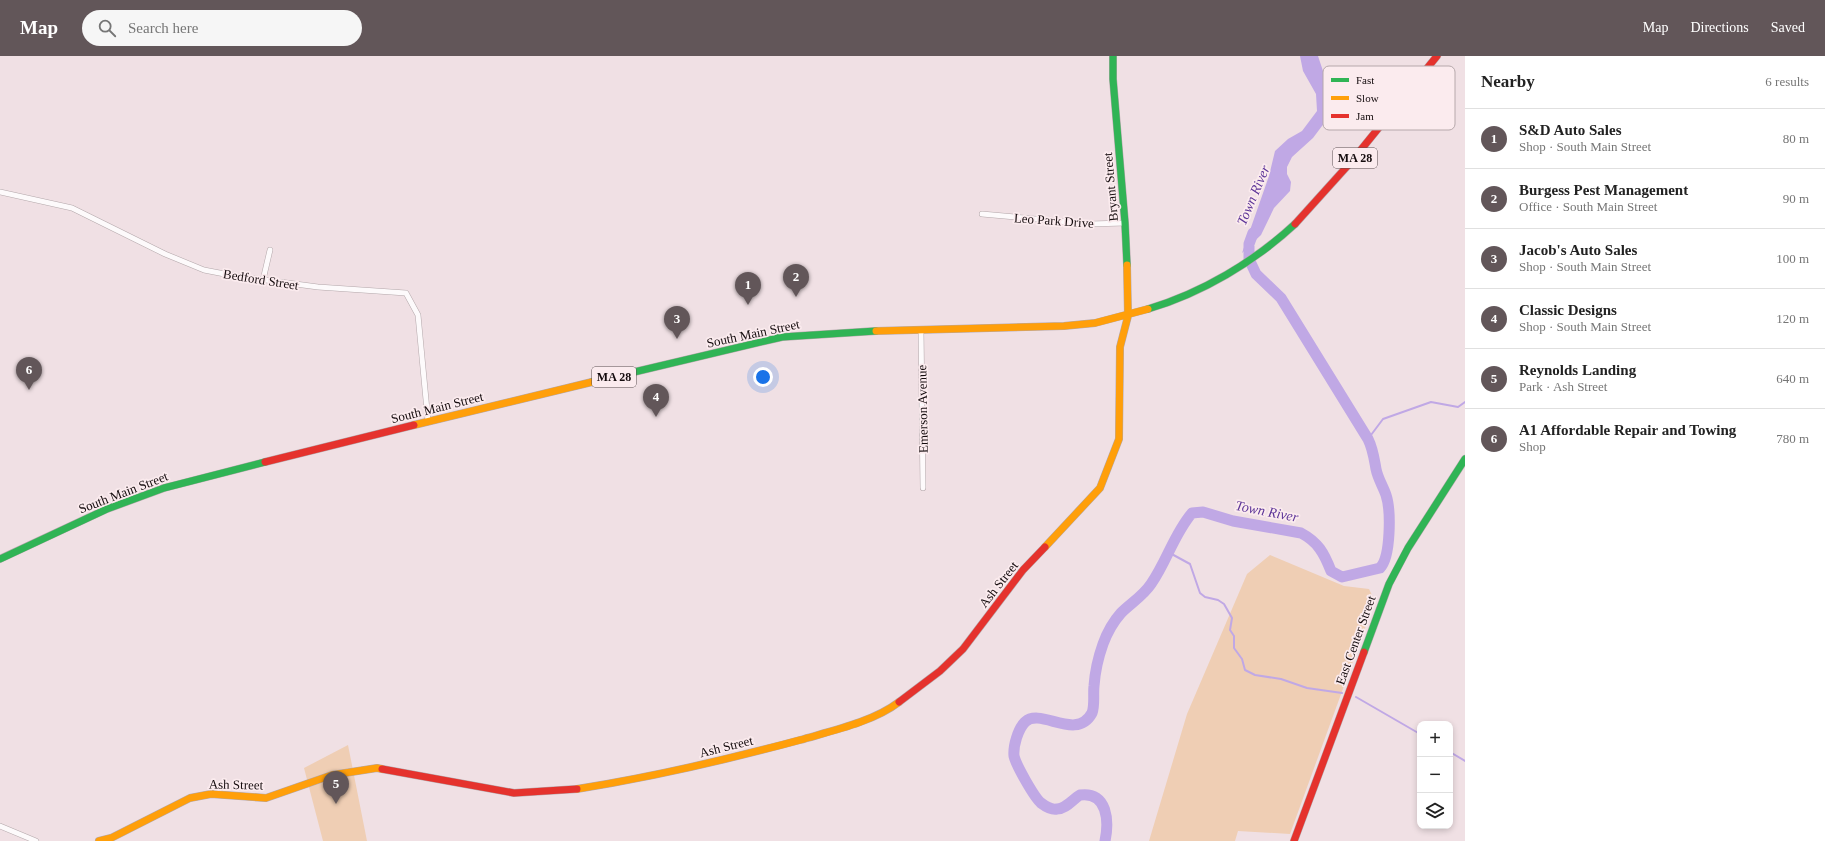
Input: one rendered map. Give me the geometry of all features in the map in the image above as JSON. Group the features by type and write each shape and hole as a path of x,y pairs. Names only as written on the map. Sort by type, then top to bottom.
{"main road":[{"name":"Bryant Street","path":"1113,56 1113,79 1126,223 1128,316"},
{"name":"South Main Street","path":"1429,66 1437,56"},
{"name":"South Main Street","path":"0,559 107,509 164,488 428,421 782,337 829,332 1065,326 1128,316 1176,299 1209,284 1262,250 1289,229 1317,201 1376,130"},
{"name":"Ash Street","path":"99,841 111,838 190,798 210,794 266,798 332,775 377,768 520,793 567,791 635,780 755,752 842,728 890,709 940,671 963,649 1023,570 1100,488 1111,463 1119,439 1120,346 1128,316"},
{"name":"East Center Street","path":"1294,841 1389,584 1408,548 1465,459"}],"street":[{"name":"Bedford Street","path":"0,192 72,208 165,254 204,270 318,287 406,293 418,315 428,421"},
{"name":"Leo Park Drive","path":"982,214 1090,224 1126,223"},
{"path":"263,280 270,250"},
{"name":"Emerson Avenue","path":"921,330 923,488"},
{"path":"0,826 36,841"}],"shaded area":[{"path":"1300,56 1318,56 1323,71 1323,125 1313,138 1292,157 1287,167 1287,174 1291,182 1290,191 1274,208 1261,235 1242,253 1269,176 1275,151 1288,139 1302,131 1317,111 1316,94 1303,71"},
{"path":"1270,555 1344,586 1369,589 1375,601 1290,834 1238,831 1235,841 1149,841 1187,714 1247,574"},
{"path":"348,745 367,841 323,841 304,768"}],"waterway":[{"name":"Town River","path":"1105,841 1107,825 1104,809 1101,803 1096,798 1089,795 1080,795 1060,809 1049,808 1043,804 1034,794 1018,766 1014,756 1015,743 1022,725 1032,718 1040,718 1068,725 1077,725 1085,721 1092,713 1094,681 1097,665 1108,632 1121,613 1141,596 1151,584 1180,530 1192,513 1203,512 1233,521 1301,533 1312,540 1320,549 1331,571 1342,577 1380,568 1384,562 1386,554 1389,533 1388,502 1377,473 1370,443 1281,298 1256,274 1249,259 1249,244 1253,233"},
{"path":"1368,439 1383,419 1431,402 1458,407 1465,402"},
{"path":"1168,552 1190,564 1200,593 1205,597 1218,600 1224,604 1232,618 1230,630 1234,636 1234,648 1242,659 1245,670 1255,675 1281,679 1307,688 1342,693"},
{"path":"1356,697 1417,732"},
{"path":"1453,754 1465,761"}],"traffic: fast":[{"path":"1113,56 1113,79 1127,265"},
{"path":"1148,309 1188,294 1226,275 1262,251 1295,224"},
{"path":"592,382 782,337 876,331"},
{"path":"1364,652 1389,584 1408,548 1465,459"},
{"path":"0,559 107,509 164,488 265,462"}],"traffic: slow":[{"path":"1045,547 1100,488 1119,439 1120,347 1128,316 1127,265"},
{"path":"876,331 1064,326 1095,323 1148,309"},
{"path":"414,425 592,382"},
{"path":"577,789 689,768 800,740 864,720 889,709 899,702"},
{"path":"99,841 111,838 190,798 211,794 266,798 332,775 377,768 382,769"}],"traffic: jam":[{"path":"1429,66 1437,56"},
{"path":"1295,224 1351,162 1377,130"},
{"path":"265,462 414,425"},
{"path":"899,702 940,671 963,649 1023,570 1045,547"},
{"path":"1294,841 1364,652"},
{"path":"382,769 514,793 577,789"}],"place":[{"name":"Burgess Pest Management","path":"796,297"},
{"name":"S&D Auto Sales","path":"748,305"},
{"name":"Jacob's Auto Sales","path":"677,339"},
{"name":"A1 Affordable Repair and Towing","path":"29,390"},
{"name":"Classic Designs","path":"656,417"},
{"name":"Reynolds Landing","path":"336,804"}]}
